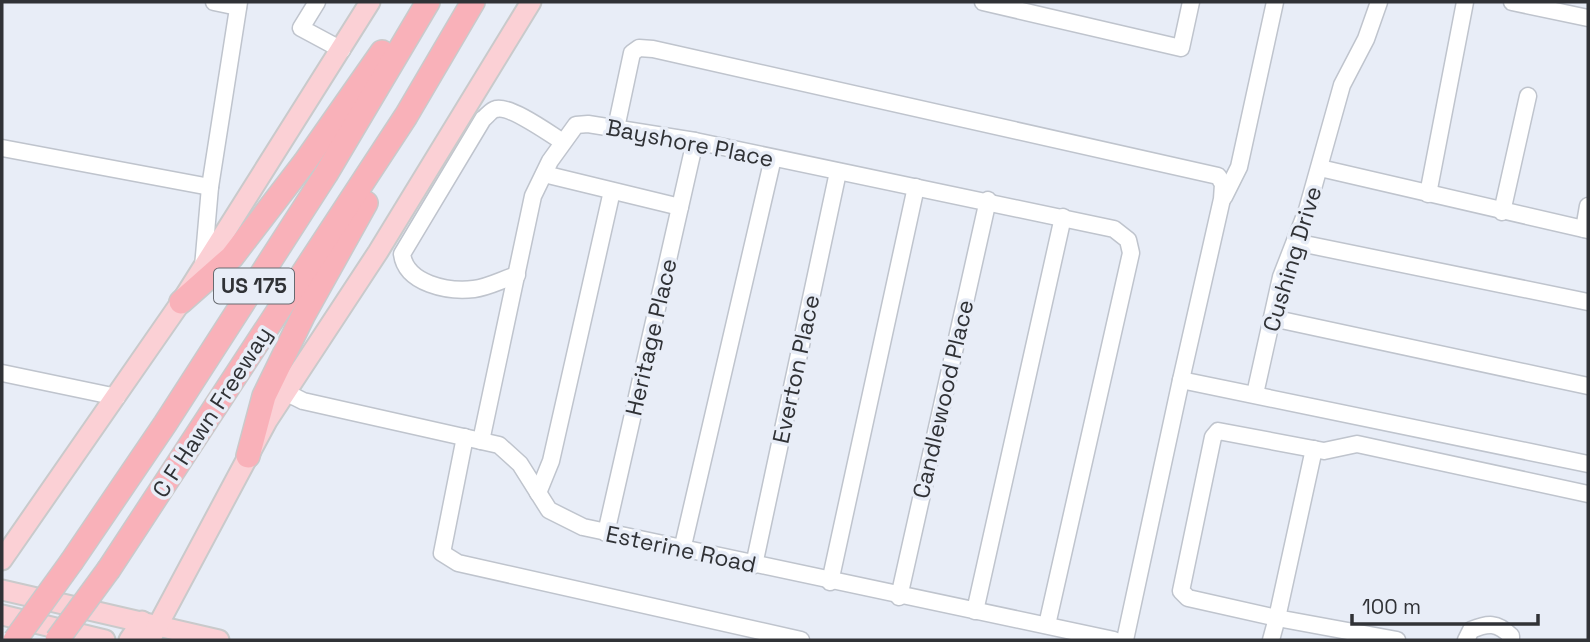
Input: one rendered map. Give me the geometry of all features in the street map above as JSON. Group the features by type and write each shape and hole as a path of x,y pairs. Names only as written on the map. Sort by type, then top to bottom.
{"highway":[{"name":"C F Hawn Freeway","path":"57,640 108,569 406,116 473,2"},
{"name":"C F Hawn Freeway","path":"15,640 158,434 326,174 428,3"},
{"path":"181,302 232,257 305,162 400,27 428,3"},
{"path":"248,456 264,396 303,316 394,157 406,116"}],"main road":[{"path":"2,560 181,302 370,2"},
{"path":"129,640 151,629 285,392 377,252 530,2"},
{"path":"2,590 151,629 219,640"},
{"path":"2,615 105,640"}],"street":[{"path":"203,267 210,187 239,4 214,2"},
{"path":"317,2 301,28 342,50"},
{"path":"983,2 1035,8 1181,48 1191,2"},
{"path":"1222,199 1239,167 1275,2"},
{"name":"Cushing Drive","path":"1255,394 1282,277 1320,168 1342,85 1366,39 1379,2"},
{"path":"1428,194 1465,2"},
{"path":"1512,2 1588,18"},
{"path":"616,128 632,53 639,48 653,49 1219,176 1223,184 1222,199 1125,640"},
{"path":"1502,212 1528,96"},
{"path":"516,275 483,287 460,289 410,274 402,254 483,120 491,112 496,109 510,111 563,142"},
{"name":"Bayshore Place","path":"801,640 458,563 442,553 516,275 533,196 563,142 576,125 588,124 695,141 838,172 988,200 1114,229 1128,240 1131,253 1047,625"},
{"name":"Heritage Place","path":"606,533 695,141"},
{"path":"2,148 210,187"},
{"path":"682,550 773,158"},
{"path":"1320,168 1586,230 1588,206"},
{"name":"Everton Place","path":"754,565 838,172"},
{"path":"544,174 680,207"},
{"path":"830,582 916,187"},
{"path":"538,494 551,461 612,191"},
{"name":"Candlewood Place","path":"899,597 988,200"},
{"path":"975,611 1063,217"},
{"path":"1295,242 1588,302"},
{"path":"1272,318 1588,386"},
{"path":"2,373 117,397"},
{"path":"1181,380 1588,464"},
{"name":"Esterine Road","path":"285,392 303,401 473,439 508,450 549,510 583,527 899,597 1114,640"},
{"path":"1392,640 1188,598 1181,591 1213,437 1219,431 1324,451 1357,444 1588,494"},
{"path":"1271,640 1314,449"},
{"path":"1466,640 1471,630 1488,623 1502,626 1511,636 1511,640"}]}
